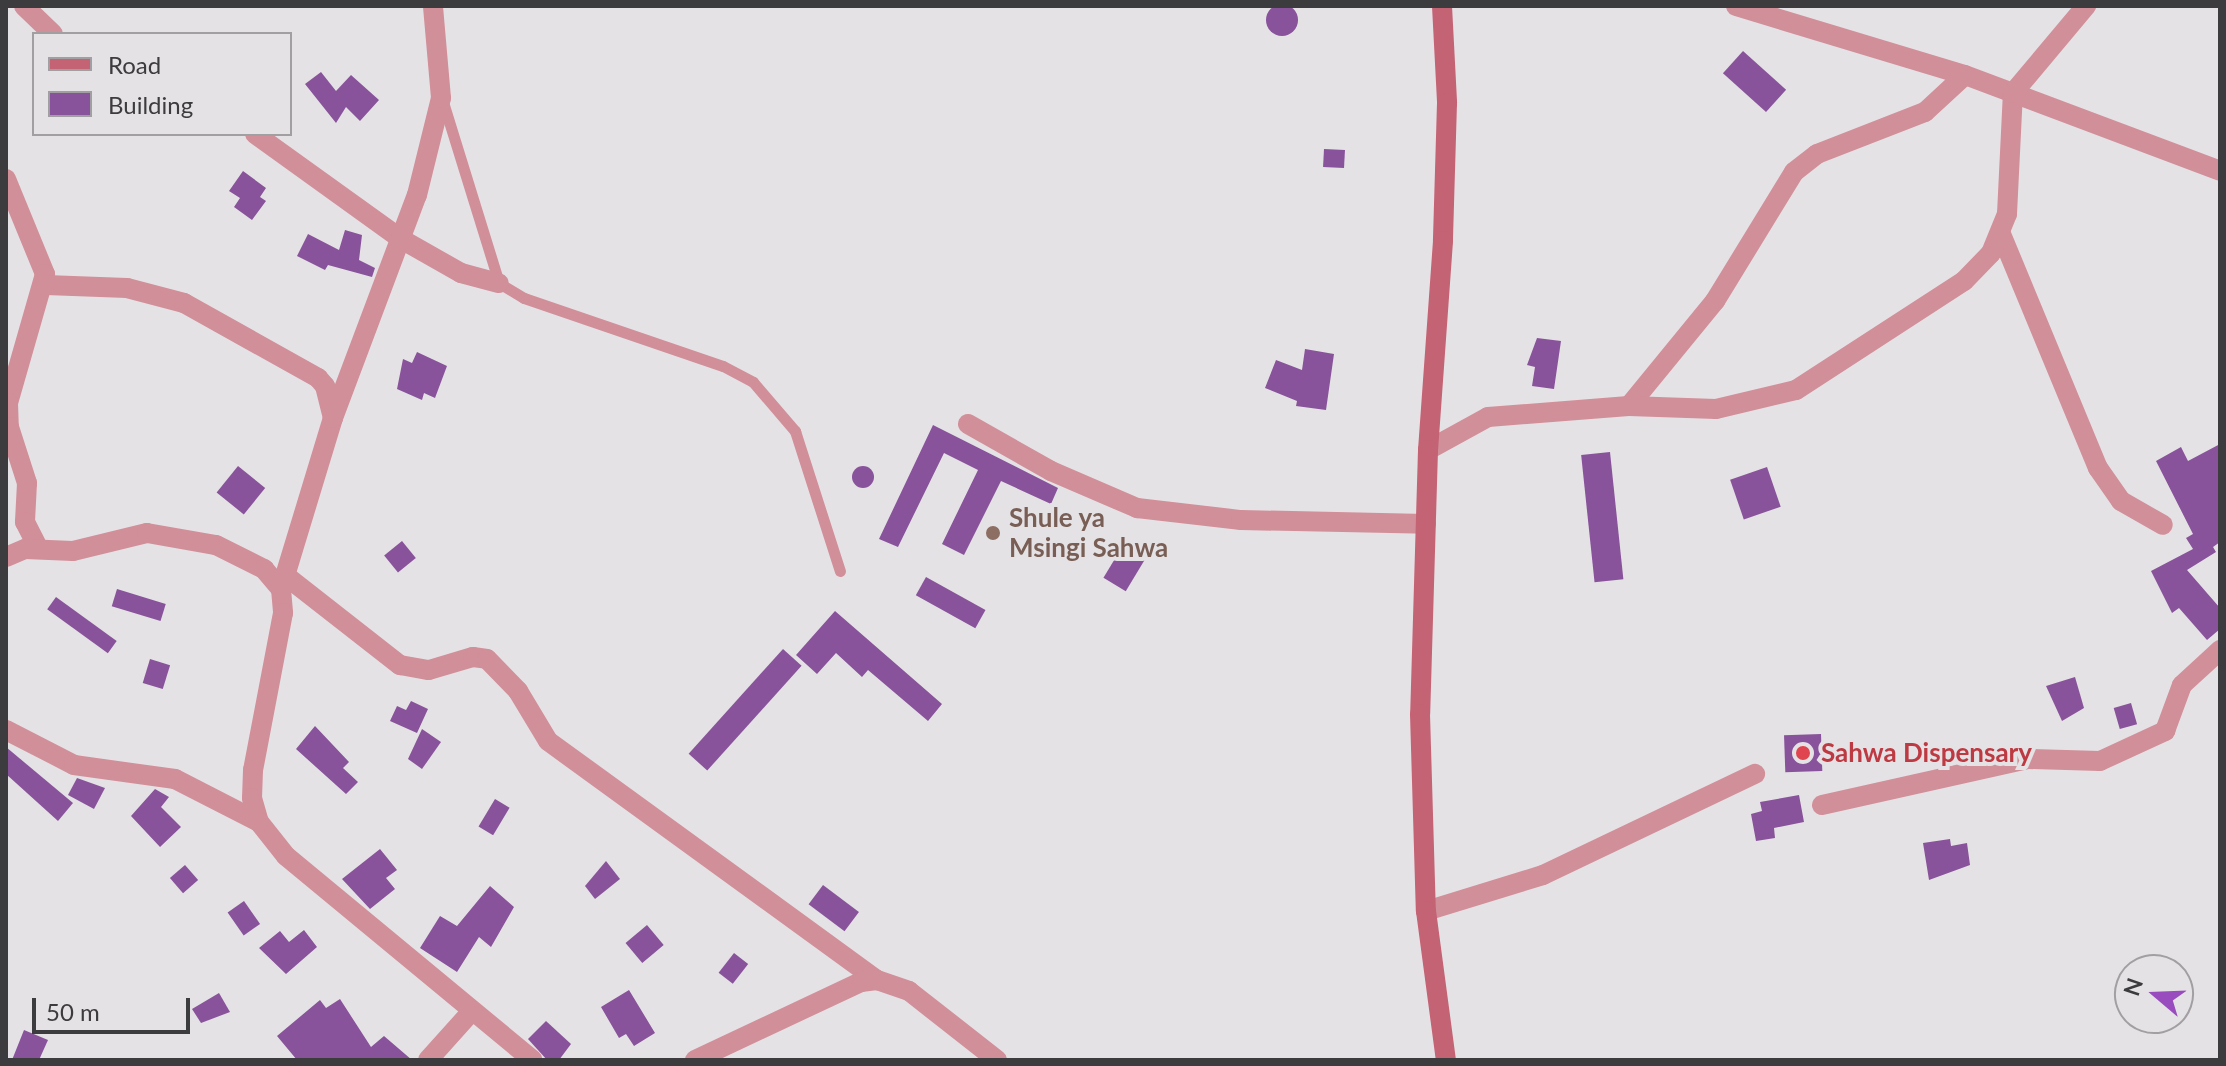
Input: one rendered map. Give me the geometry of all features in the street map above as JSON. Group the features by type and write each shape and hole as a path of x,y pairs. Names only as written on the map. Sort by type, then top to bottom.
{"main road":[{"path":"1442,6 1447,103 1443,241 1428,450 1420,714 1426,911 1446,1060"}],"street":[{"path":"24,6 51,32"},
{"path":"433,6 441,98 401,239 333,418 283,582 277,654 253,770 252,798 259,822 286,856 533,1060"},
{"path":"1736,6 1765,19 1965,75 2220,171"},
{"path":"1428,450 1488,417 1629,406 1716,409 1796,390 1964,281 1979,269 2001,234 2007,214 2013,93 2086,6"},
{"path":"1629,406 1715,301 1794,172 1817,154 1925,112 1965,75"},
{"path":"258,136 401,239 461,273 499,283"},
{"path":"6,179 36,247 46,285 20,351 8,403 9,427 27,483 25,522 39,549"},
{"path":"2001,234 2098,468 2121,501 2163,525"},
{"path":"46,285 127,288 184,303 318,378 325,386 333,418"},
{"path":"968,424 1051,471 1137,508 1241,520 1426,524"},
{"path":"6,557 39,549 73,551 147,533 216,545 264,569 400,665 429,670 473,657 487,659 518,691 548,741 877,980 909,991 997,1060"},
{"path":"1822,805 2028,759 2100,761 2165,731 2182,685 2220,650"},
{"path":"6,730 74,765 175,779 259,822"},
{"path":"1426,911 1543,875 1755,774"},
{"path":"695,1060 861,982 877,980"},
{"path":"428,1060 472,1011"}],"lane":[{"path":"441,98 499,283 524,298 723,366 753,382 795,431 840,571"}],"building":[{"path":"1282,4 1293,9 1298,20 1293,31 1282,36 1271,31 1266,20 1271,9"},
{"path":"1743,51 1786,90 1766,112 1723,73"},
{"path":"321,72 336,91 351,75 379,100 360,121 346,107 336,123 305,84"},
{"path":"1324,149 1345,150 1344,168 1323,167"},
{"path":"243,171 266,188 260,197 266,201 252,220 234,207 240,198 229,191"},
{"path":"345,230 362,235 359,260 375,268 372,277 328,265 325,270 297,256 308,234 339,250"},
{"path":"1537,338 1561,341 1554,389 1532,386 1535,367 1527,365"},
{"path":"1305,349 1334,354 1326,410 1296,406 1297,401 1265,388 1276,360 1302,370"},
{"path":"417,352 447,366 435,398 424,393 422,400 397,389 403,359 412,363"},
{"path":"933,425 1058,488 1051,504 1001,481 964,555 942,544 978,470 944,453 898,547 879,539"},
{"path":"2220,444 2220,542 2213,547 2216,552 2187,570 2220,608 2220,629 2207,640 2179,608 2172,613 2151,571 2193,549 2186,538 2193,534 2156,461 2181,447 2188,461"},
{"path":"1610,452 1623,579 1595,582 1581,455"},
{"path":"238,466 265,488 244,514 217,492"},
{"path":"863,466 871,469 874,477 871,485 863,488 855,485 852,477 855,469"},
{"path":"1767,467 1781,507 1744,519 1730,480"},
{"path":"402,541 416,558 398,573 384,555"},
{"path":"1122,547 1144,560 1126,591 1103,578"},
{"path":"926,577 985,610 975,628 916,595"},
{"path":"117,589 166,604 161,621 112,606"},
{"path":"56,597 117,641 108,653 47,609"},
{"path":"835,611 942,704 928,721 868,670 862,677 836,653 817,674 796,655"},
{"path":"783,649 802,666 707,771 689,754"},
{"path":"150,659 170,665 163,689 143,683"},
{"path":"2075,677 2084,708 2062,721 2046,686"},
{"path":"411,701 428,709 417,733 390,721 397,706 406,710"},
{"path":"2131,703 2137,724 2120,729 2114,708"},
{"path":"315,726 349,762 343,768 358,782 346,794 296,749"},
{"path":"422,729 441,742 422,769 408,759"},
{"name":"Sahwa Dispensary","path":"1821,734 1822,771 1785,772 1784,735"},
{"path":"6,747 73,803 58,821 6,774"},
{"path":"77,778 105,788 94,809 68,795"},
{"path":"155,789 169,797 161,807 181,827 160,847 131,816"},
{"path":"1799,795 1804,822 1774,828 1775,838 1756,841 1751,814 1762,811 1760,802"},
{"path":"495,799 510,808 493,835 479,826"},
{"path":"1950,839 1951,846 1967,843 1970,865 1929,880 1923,843"},
{"path":"380,849 397,870 386,878 395,889 370,909 342,879"},
{"path":"606,861 620,879 595,899 585,886"},
{"path":"185,865 198,880 183,893 170,878"},
{"path":"823,885 859,912 844,931 809,904"},
{"path":"490,886 514,907 491,947 479,937 457,972 420,948 440,916 457,926"},
{"path":"244,901 260,924 244,935 228,912"},
{"path":"647,925 664,945 642,963 626,943"},
{"path":"304,930 317,947 286,974 259,948 280,931 289,942"},
{"path":"734,953 748,964 733,984 719,973"},
{"path":"629,990 655,1033 634,1046 626,1034 619,1038 601,1007"},
{"path":"219,993 230,1012 201,1023 192,1009"},
{"path":"340,999 371,1047 384,1036 412,1060 297,1060 277,1036 320,1000 326,1008"},
{"path":"546,1021 571,1044 559,1060 547,1060 528,1039"},
{"path":"24,1030 48,1040 39,1060 12,1060"}],"place":[{"name":"Shule ya Msingi Sahwa","path":"993,533"},
{"name":"Sahwa Dispensary","path":"1803,753"}]}
